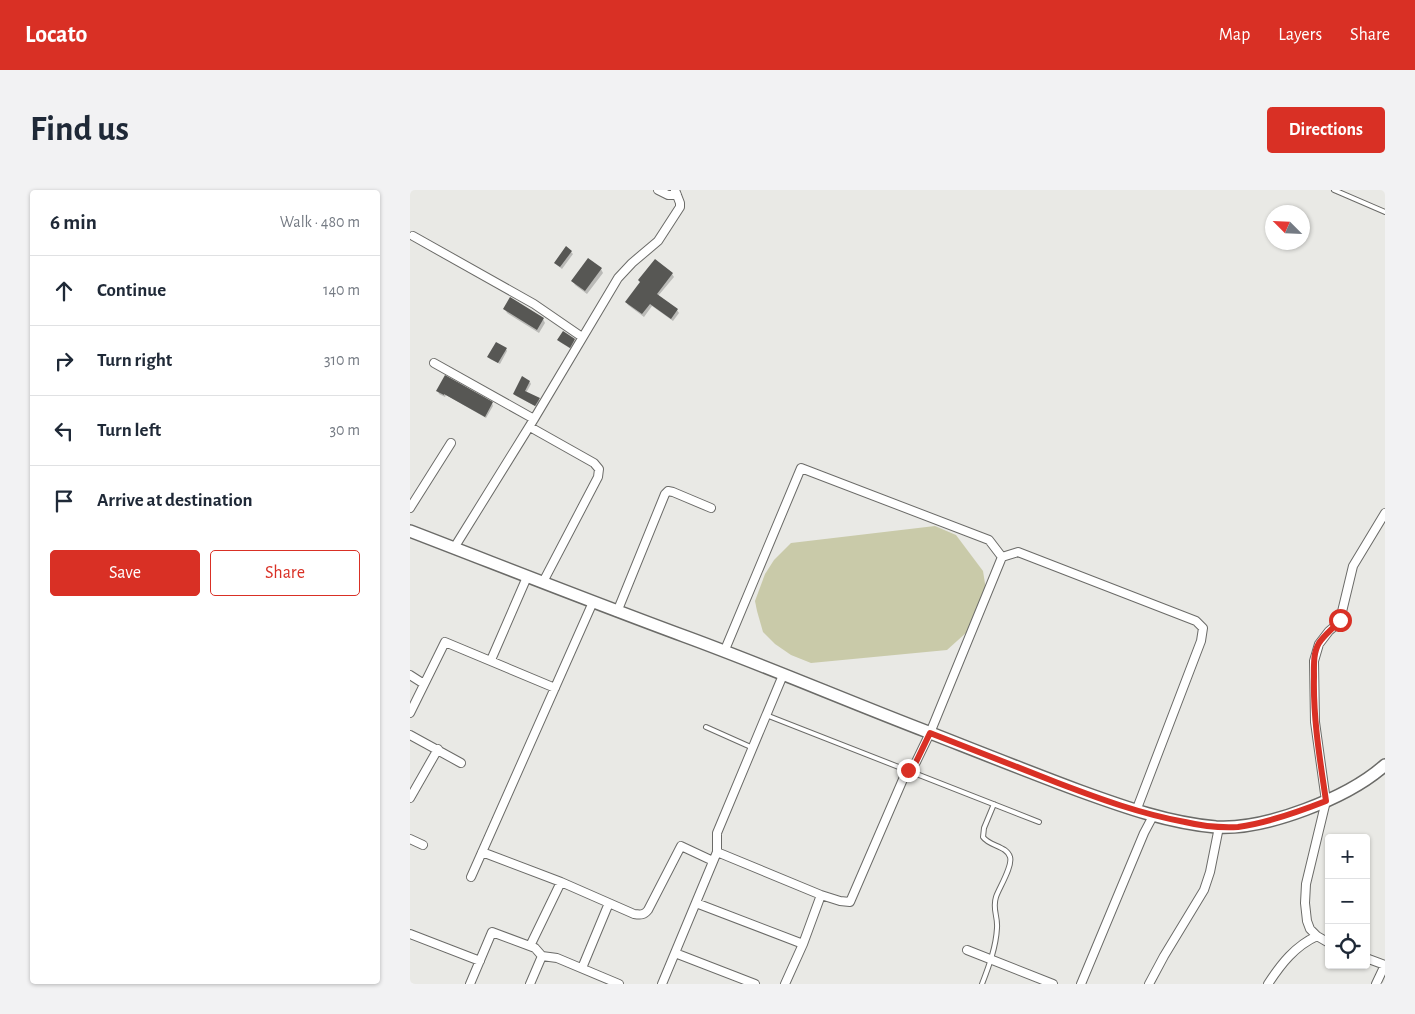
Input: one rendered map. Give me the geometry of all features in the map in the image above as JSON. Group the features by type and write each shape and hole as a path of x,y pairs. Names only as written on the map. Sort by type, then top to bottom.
{"street":[{"path":"454,548 530,427 618,278 663,235 680,207 676,193 665,194 658,190"},
{"path":"413,236 534,304 582,337"},
{"path":"434,363 534,419"},
{"path":"530,427 594,463 599,469 598,476 543,582"},
{"path":"410,508 451,443"},
{"path":"724,652 802,468 989,540 1002,557"},
{"path":"617,612 664,494 668,491 673,492 711,508"},
{"path":"1325,941 1310,930 1305,903 1306,884 1326,801 1315,722 1314,661 1319,644 1340,620 1353,566 1385,513"},
{"path":"410,531 1062,784 1154,816 1219,827 1238,827 1261,822 1300,811 1326,801 1363,782 1385,764"},
{"path":"1002,557 1018,552 1196,621 1203,628 1201,641 1136,811"},
{"path":"717,852 821,895 850,902 908,770 916,762 930,733 1002,557"},
{"path":"491,660 527,577"},
{"path":"471,877 593,602"},
{"path":"410,713 445,642 555,688"},
{"path":"410,675 424,684"},
{"path":"662,984 717,852 716,833 783,675"},
{"path":"410,735 461,763"},
{"path":"410,798 438,750"},
{"path":"1080,984 1144,833 1154,816"},
{"path":"1149,984 1204,890 1210,872 1219,827"},
{"path":"410,839 423,845"},
{"path":"482,852 561,882 634,914 641,915 645,914 680,846 713,860"},
{"path":"530,946 561,882"},
{"path":"785,984 803,944 821,895"},
{"path":"582,968 609,903"},
{"path":"696,903 803,944"},
{"path":"470,984 492,932 535,948 542,956 557,958 619,984"},
{"path":"410,934 480,961"},
{"path":"1268,984 1286,958 1308,940 1317,936"},
{"path":"967,950 1053,984"},
{"path":"675,953 756,984"},
{"path":"530,984 542,956"},
{"path":"1370,959 1385,965 1376,984"}],"lane":[{"path":"1334,190 1385,212"},
{"path":"766,715 1039,822"},
{"path":"706,727 752,748"},
{"path":"982,984 991,960 998,926 994,910 995,899 1011,861 1007,851 988,842 983,837 984,828 994,804"}],"green space":[{"path":"935,526 956,535 983,571 986,590 967,632 947,650 811,663 791,655 775,644 763,632 755,601 765,574 774,560 791,543"}],"building":[{"path":"566,246 572,251 560,267 554,263"},
{"path":"588,258 602,268 585,291 571,281"},
{"path":"655,259 673,273 657,294 678,309 671,319 650,304 642,314 625,302 640,282 638,280"},
{"path":"510,297 544,318 537,330 503,309"},
{"path":"563,331 575,339 570,348 557,340"},
{"path":"496,342 507,348 498,363 487,357"},
{"path":"445,375 493,402 485,417 436,391"},
{"path":"522,376 530,381 525,391 540,398 535,406 513,394"}],"route":[{"path":"908,770 916,762 930,733 1071,788 1154,816 1201,825 1238,827 1300,811 1326,801 1315,722 1314,661 1319,644 1340,620"}]}
